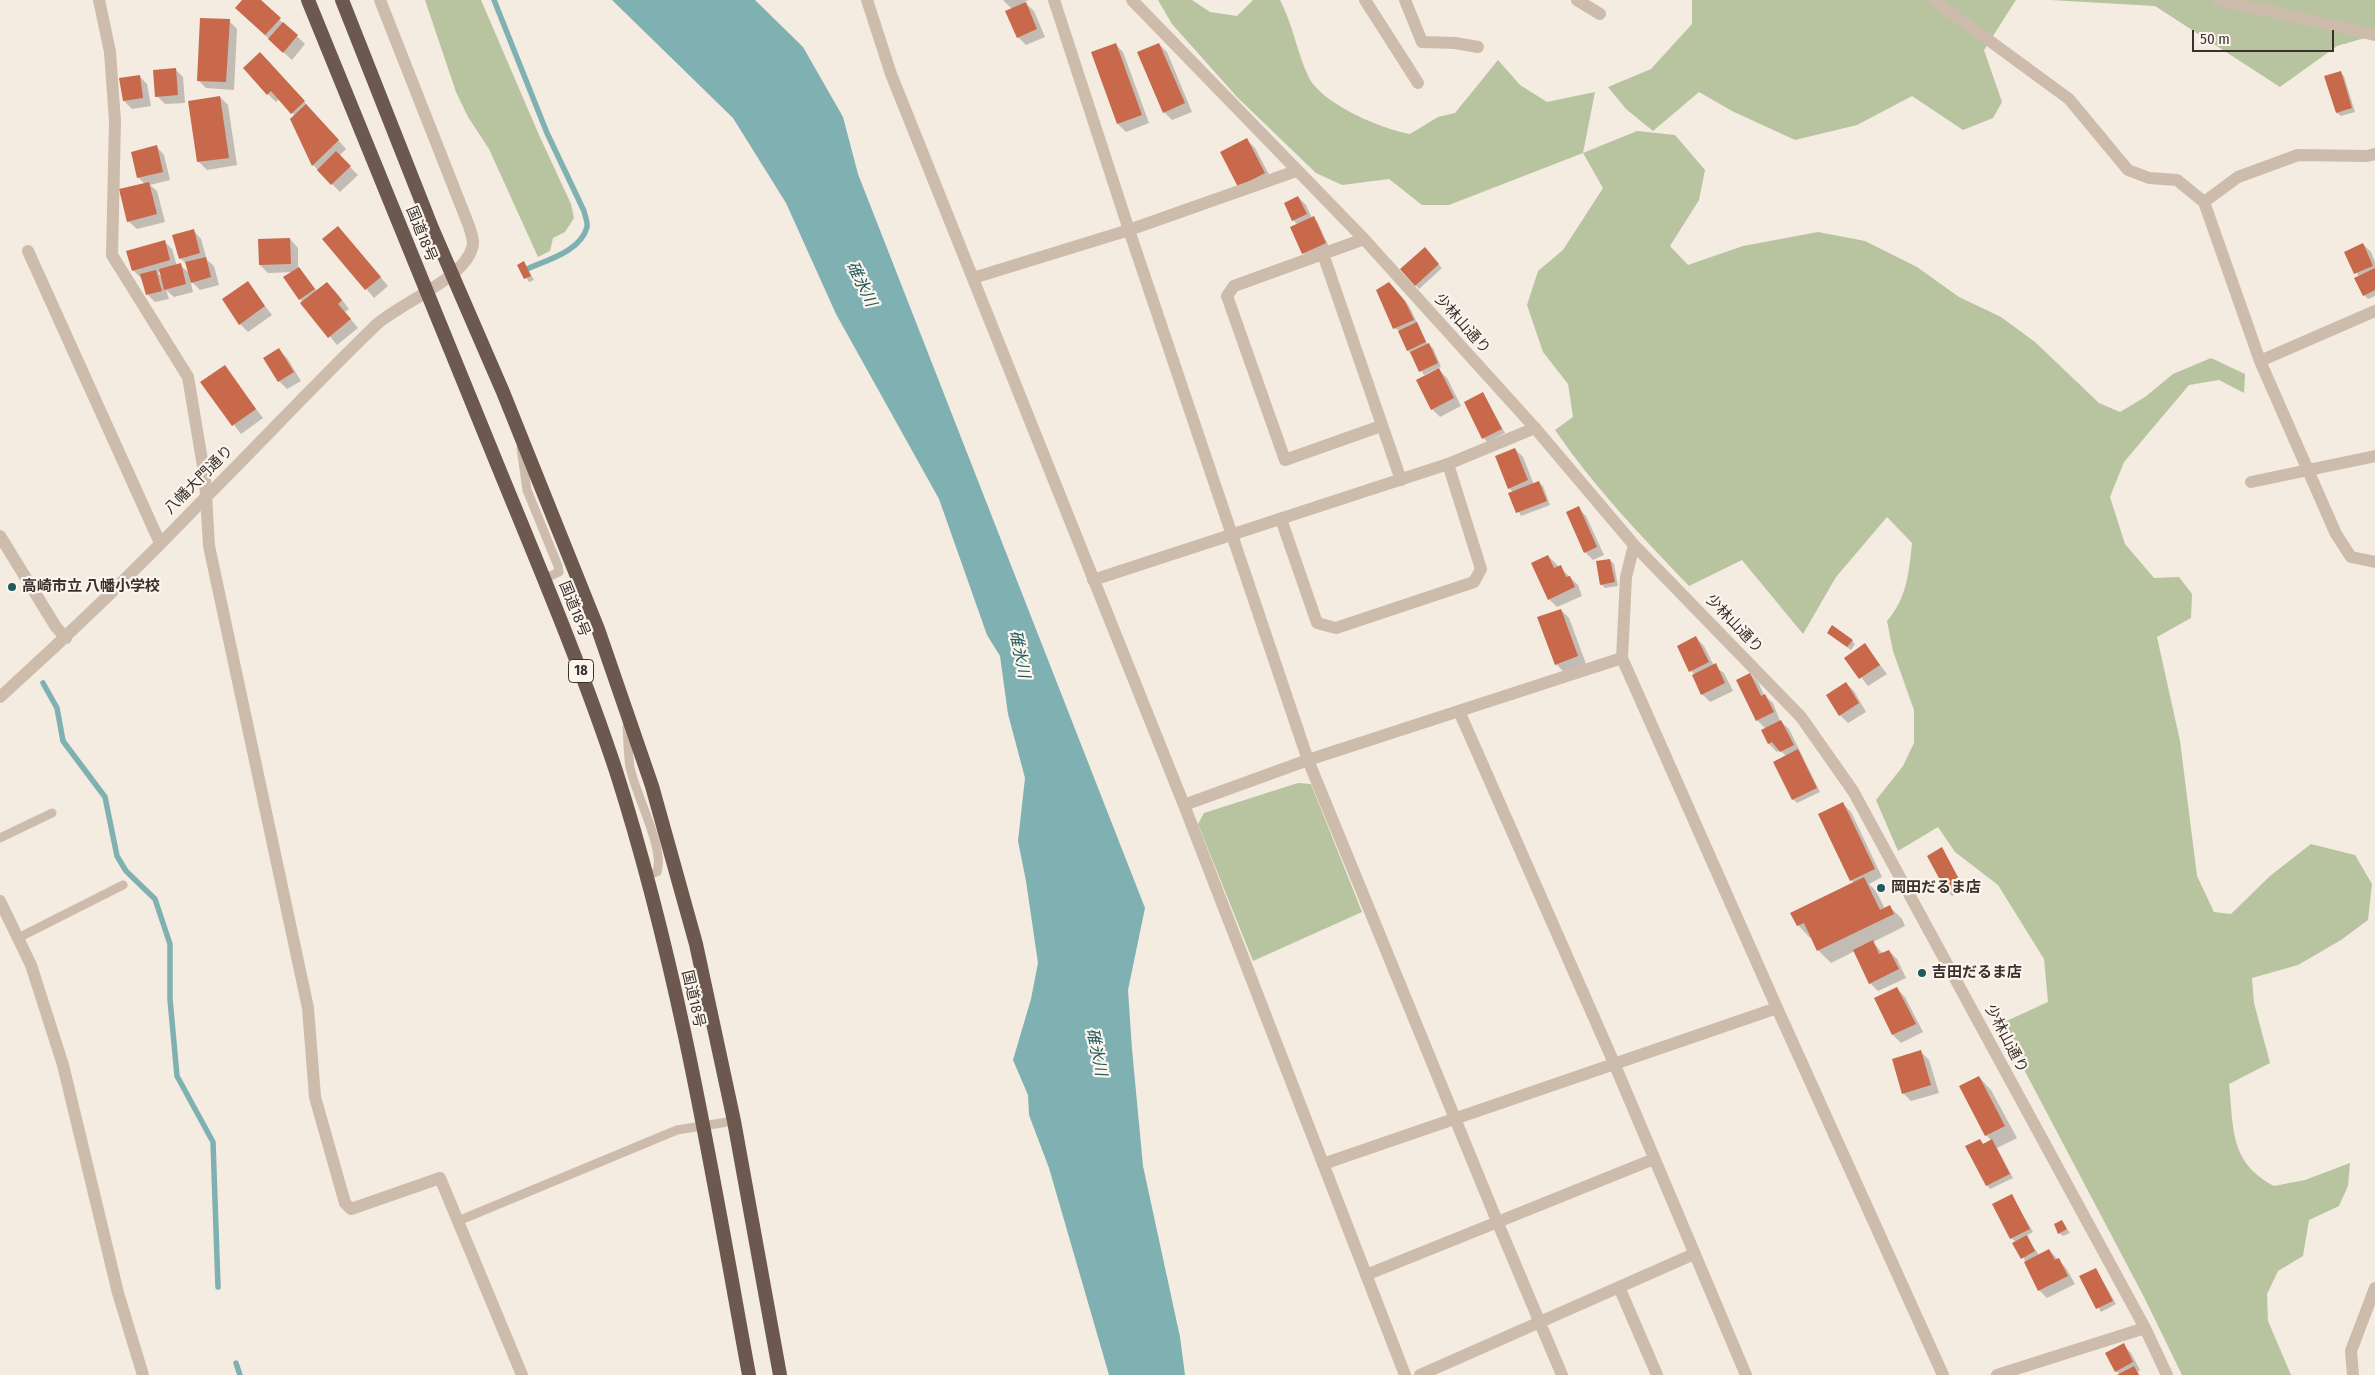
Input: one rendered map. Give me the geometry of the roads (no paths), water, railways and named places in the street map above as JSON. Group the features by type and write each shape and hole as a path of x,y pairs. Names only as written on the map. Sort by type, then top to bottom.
{"highway":[{"name":"国道18号","path":"308,0 576,659 616,771 646,875 684,1030 749,1375"},
{"name":"国道18号","path":"342,0 428,219 518,428 598,629 652,786 696,944 734,1120 780,1375"}],"street":[{"path":"99,0 110,52 115,121 112,255 188,377 205,478 209,546 308,1008 315,1097 345,1202 351,1209 440,1178 522,1375"},
{"name":"八幡大門通り","path":"0,697 66,638 376,325 400,306 426,292 452,274 467,260 474,242 380,0"},
{"path":"867,0 891,74 1184,804 1405,1375"},
{"path":"1054,0 1128,230 1308,760 1562,1375"},
{"name":"少林山通り","path":"1132,0 1364,239 1535,428 1634,545 1801,717 1853,791 2145,1328 2167,1375"},
{"path":"1365,0 1418,83"},
{"path":"1405,0 1422,42 1455,43 1478,47"},
{"path":"1577,0 1600,14"},
{"path":"1934,0 2069,99 2128,170 2149,178 2177,180 2204,202 2260,361 2336,534 2350,557 2375,562"},
{"path":"2220,0 2375,35"},
{"path":"2204,202 2238,177 2298,155 2367,156 2375,154"},
{"path":"973,278 1128,230 1296,171"},
{"path":"1364,239 1234,286 1227,296 1284,460 1381,426"},
{"path":"28,251 160,543"},
{"path":"1323,254 1401,480"},
{"path":"2260,361 2375,311"},
{"path":"1093,580 1448,464 1535,428"},
{"path":"2251,482 2308,472 2375,456"},
{"path":"1281,519 1317,623 1336,628 1474,582 1481,568 1448,464"},
{"path":"0,536 56,628 66,638"},
{"path":"1634,545 1626,577 1622,658 1776,1008 1943,1375"},
{"path":"1184,804 1308,760 1622,658"},
{"path":"1459,711 1614,1063 1746,1375"},
{"path":"0,901 30,966 63,1065 118,1293 143,1375"},
{"path":"1323,1164 1776,1008"},
{"path":"1366,1275 1654,1159"},
{"path":"1420,1375 1694,1254"},
{"path":"1619,1287 1657,1375"},
{"path":"2353,1375 2351,1351 2375,1288"},
{"path":"1997,1375 2145,1328"}],"lane":[{"path":"518,428 527,490 558,566 559,572 544,579"},
{"path":"626,712 630,768 655,844 659,864 657,872 646,875"},
{"path":"0,838 52,813"},
{"path":"18,938 123,885"},
{"path":"458,1221 677,1130 734,1120"}],"water":[{"name":"碓氷川","path":"612,0 755,0 803,47 843,117 858,174 1145,908 1128,990 1132,1049 1143,1166 1180,1337 1185,1375 1109,1375 1049,1168 1029,1115 1028,1095 1013,1060 1031,999 1038,963 1018,841 1025,778 1008,714 1000,656 987,635 939,499 836,314 786,203 733,118"}],"waterway":[{"path":"494,0 547,133 584,211 587,223 584,235 571,248 562,254 527,269"},
{"path":"43,683 57,708 63,741 105,797 117,856 126,871 155,899 170,944 170,999 177,1076 213,1142 218,1287"},
{"path":"236,1363 240,1375"}],"place":[{"name":"高崎市立 八幡小学校","path":"12,587"},
{"name":"岡田だるま店","path":"1881,888"},
{"name":"吉田だるま店","path":"1922,973"}]}
